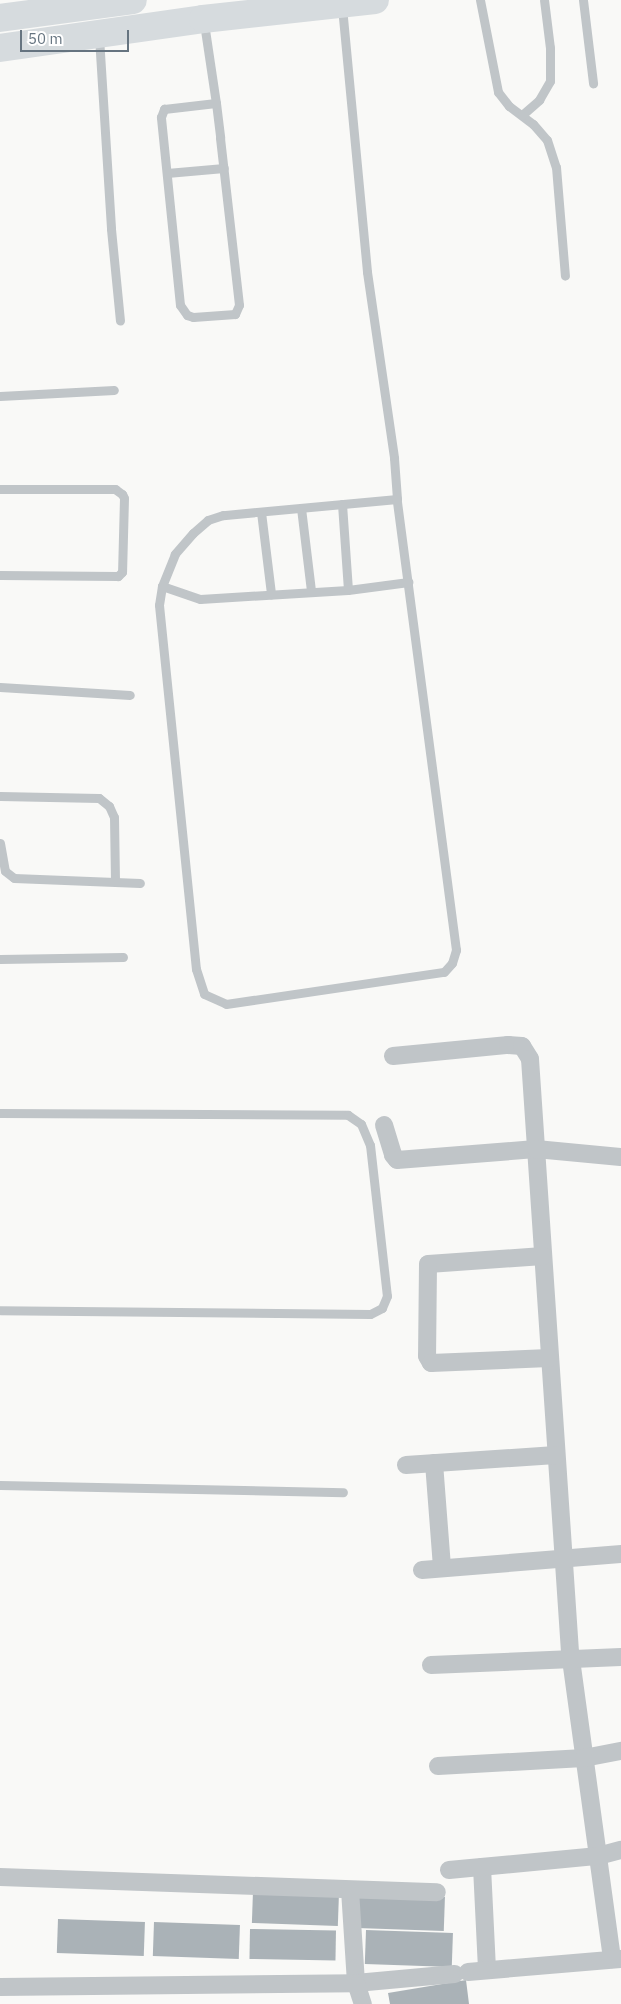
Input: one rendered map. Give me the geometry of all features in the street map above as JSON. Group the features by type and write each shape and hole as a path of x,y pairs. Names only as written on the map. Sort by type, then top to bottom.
{"main road":[{"path":"0,18 42,6 132,0"},
{"path":"0,48 204,19 375,0"}],"street":[{"path":"1,2004 0,1987 356,1983 617,1959 598,1856 571,1659 548,1358 530,1058 522,1046 508,1045 394,1056"},
{"path":"384,1126 393,1155 397,1160 536,1149 621,1156"},
{"path":"543,1256 428,1264 427,1356 431,1363 548,1358"},
{"path":"406,1465 556,1455"},
{"path":"434,1463 442,1568"},
{"path":"422,1570 621,1554"},
{"path":"431,1666 621,1657"},
{"path":"438,1766 584,1758 621,1751"},
{"path":"449,1870 598,1856 621,1850"},
{"path":"482,1867 487,1970"},
{"path":"0,1877 437,1892"},
{"path":"350,1890 356,1983 364,2004"}],"lane":[{"path":"480,0 498,92 509,106 533,124 547,140 556,166 565,276"},
{"path":"522,115 540,100 550,81 550,48 544,0"},
{"path":"583,0 593,83"},
{"path":"342,4 367,272 394,458 397,499 456,950 452,963 444,972 226,1004 204,994 196,969 158,605 162,586 175,554 193,532 208,520 223,515 397,499"},
{"path":"204,19 216,103 224,168 239,305 235,314 193,316 187,315 180,305 162,113 164,109 174,107 216,103"},
{"path":"98,34 111,228 120,321"},
{"path":"167,172 224,168"},
{"path":"0,396 114,390"},
{"path":"0,489 115,489 124,498 122,572 118,576 0,575"},
{"path":"342,504 348,590"},
{"path":"301,508 311,591"},
{"path":"261,512 271,594"},
{"path":"162,586 200,599 348,590 408,582"},
{"path":"0,687 130,695"},
{"path":"0,796 99,798 109,806 114,817 115,881"},
{"path":"0,843 5,872 14,878 140,883"},
{"path":"0,959 123,957"},
{"path":"0,1113 348,1115 361,1124 370,1145 387,1296 382,1308 370,1314 0,1310"},
{"path":"0,1485 344,1492"}],"building":[{"path":"253,1891 339,1894 338,1926 252,1923"},
{"path":"358,1894 445,1897 444,1931 357,1928"},
{"path":"58,1919 145,1922 144,1956 57,1953"},
{"path":"154,1922 240,1925 239,1959 153,1956"},
{"path":"250,1929 336,1931 335,1960 249,1959"},
{"path":"366,1930 453,1933 452,1967 365,1964"},
{"path":"466,1980 469,2004 390,2004 388,1993"}]}
